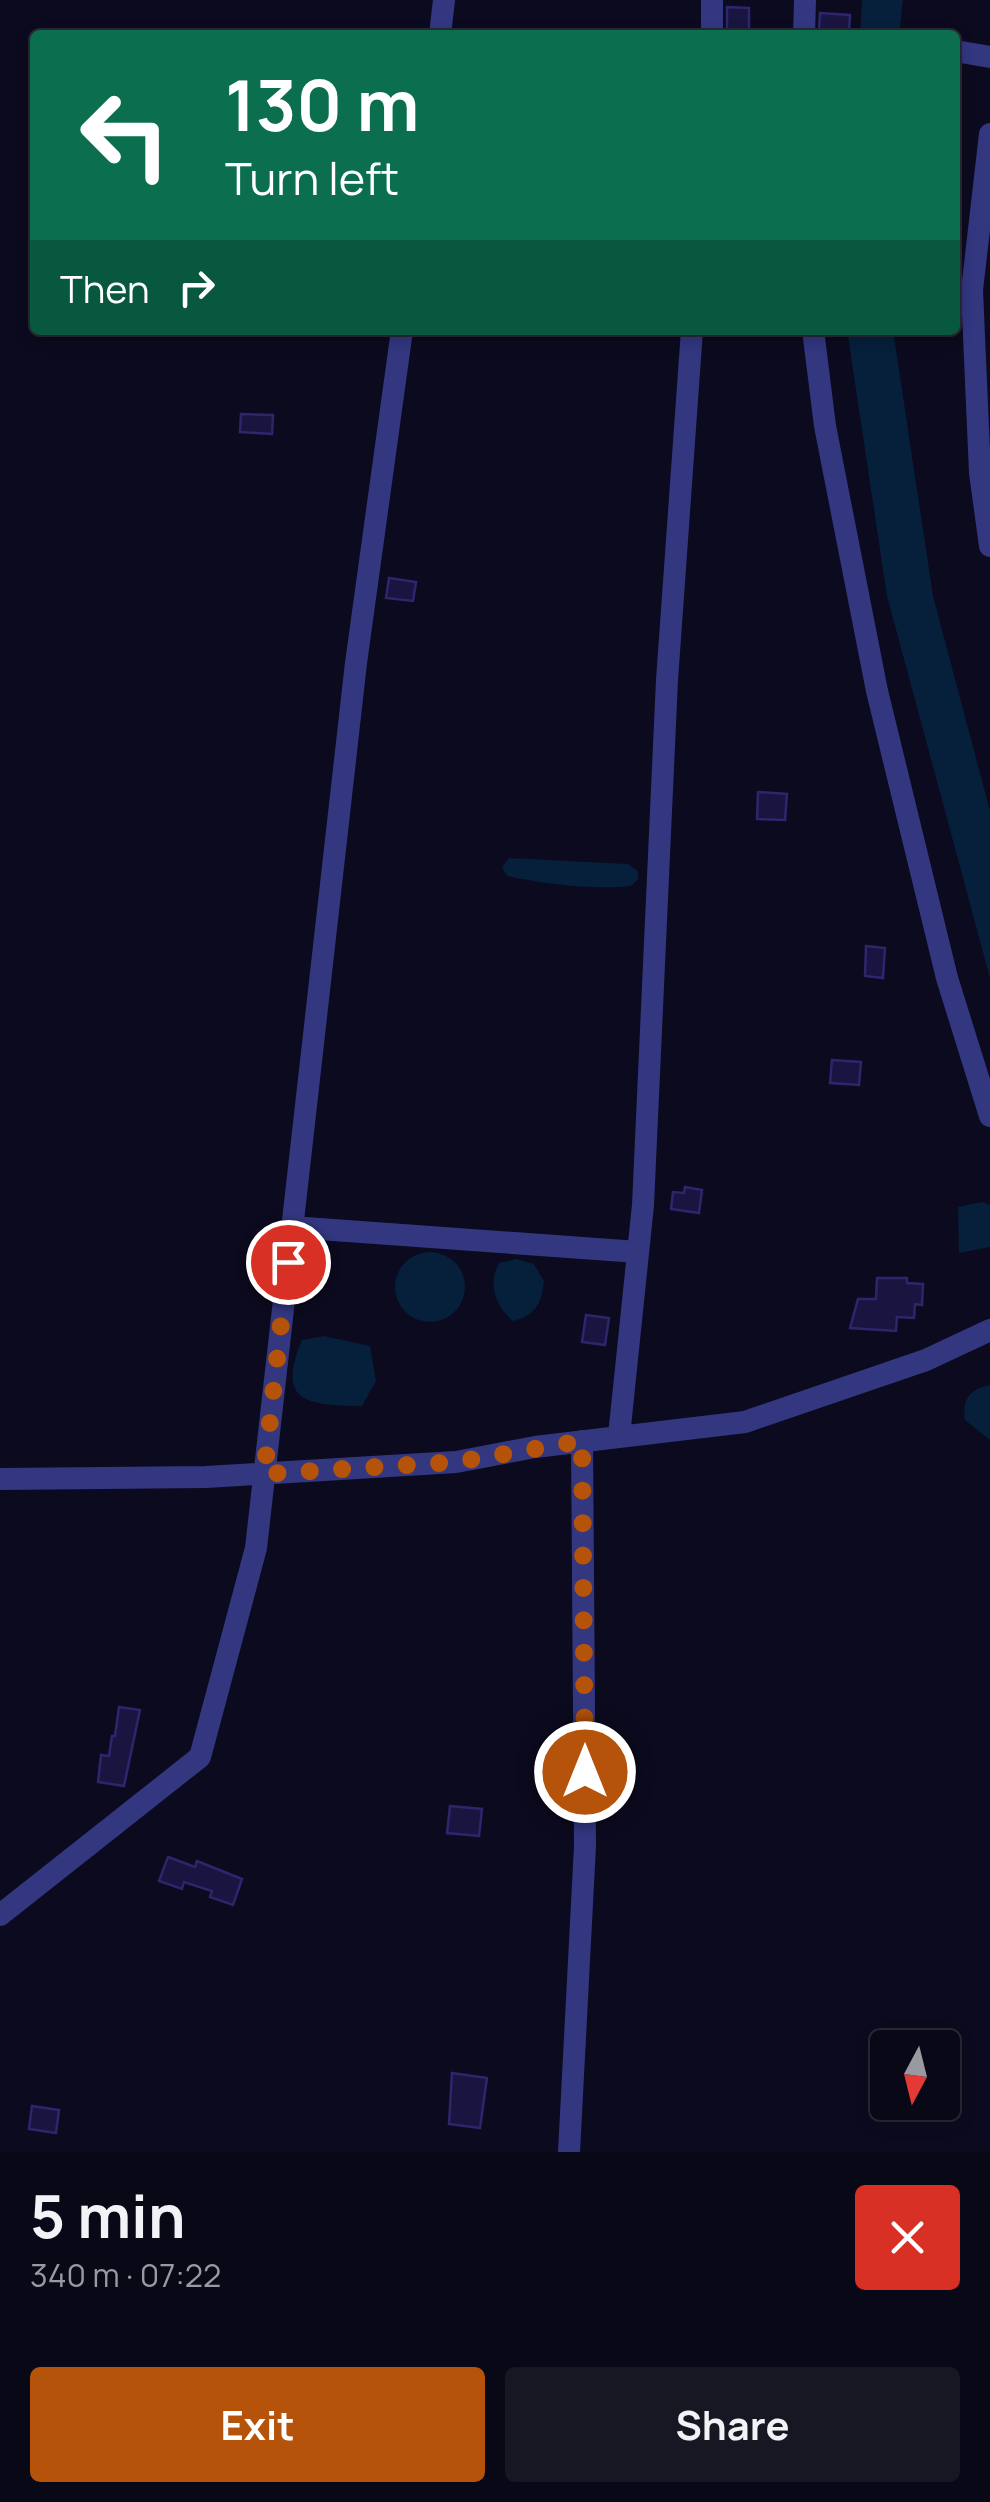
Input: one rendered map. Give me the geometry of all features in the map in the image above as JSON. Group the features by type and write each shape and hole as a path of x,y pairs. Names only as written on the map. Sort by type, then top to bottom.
{"street":[{"path":"441,30 444,0"},
{"path":"712,0 712,30"},
{"path":"804,30 805,0"},
{"path":"960,53 990,56"},
{"path":"990,134 972,290 980,473 990,546"},
{"path":"0,1915 200,1757 256,1548 356,663 401,335"},
{"path":"619,1436 638,1252 667,680 692,335"},
{"path":"814,335 825,426 877,692 947,978 990,1116"},
{"path":"292,1227 638,1252"},
{"path":"0,1480 264,1474 456,1462 582,1441 745,1422 926,1360 990,1330"},
{"path":"569,2152 585,1846 582,1441"}],"water":[{"path":"862,0 903,0 900,30 860,30"},
{"path":"848,335 894,335 933,596 990,811 990,978 887,596"},
{"path":"509,858 628,864 638,871 638,879 631,886 616,887 537,882 507,876 502,867"},
{"path":"982,1202 990,1205 990,1247 959,1253 958,1207"},
{"path":"430,1252 455,1262 465,1287 455,1312 430,1322 405,1312 395,1287 405,1262"},
{"path":"517,1259 534,1264 544,1281 536,1307 527,1316 513,1321 498,1302 494,1279 499,1263"},
{"path":"324,1336 370,1346 376,1381 362,1406 313,1402 295,1389 295,1361 302,1340"},
{"path":"990,1385 990,1440 965,1420 964,1413 972,1393"}],"building":[{"path":"727,7 749,8 749,30 727,30"},
{"path":"820,13 850,15 849,30 819,30"},
{"path":"241,414 273,415 272,434 240,432"},
{"path":"389,578 416,582 413,601 386,598"},
{"path":"758,792 787,794 785,820 757,819"},
{"path":"866,946 885,948 883,978 865,976"},
{"path":"832,1060 861,1062 859,1085 830,1083"},
{"path":"685,1187 702,1190 699,1213 671,1209 673,1192 684,1193"},
{"path":"877,1278 907,1278 907,1283 923,1284 922,1305 915,1304 914,1318 897,1317 896,1331 850,1328 858,1299 876,1299"},
{"path":"586,1315 609,1318 605,1345 582,1342"},
{"path":"119,1707 140,1710 124,1786 98,1782 101,1755 109,1756"},
{"path":"450,1806 482,1809 479,1836 447,1833"},
{"path":"168,1857 195,1867 197,1861 242,1879 233,1905 210,1897 212,1891 184,1882 182,1889 159,1881"},
{"path":"452,2073 487,2078 480,2128 449,2124"},
{"path":"32,2106 59,2110 56,2133 29,2129"}],"route":[{"path":"288,1262 264,1474 456,1462 582,1441 585,1772"}]}
